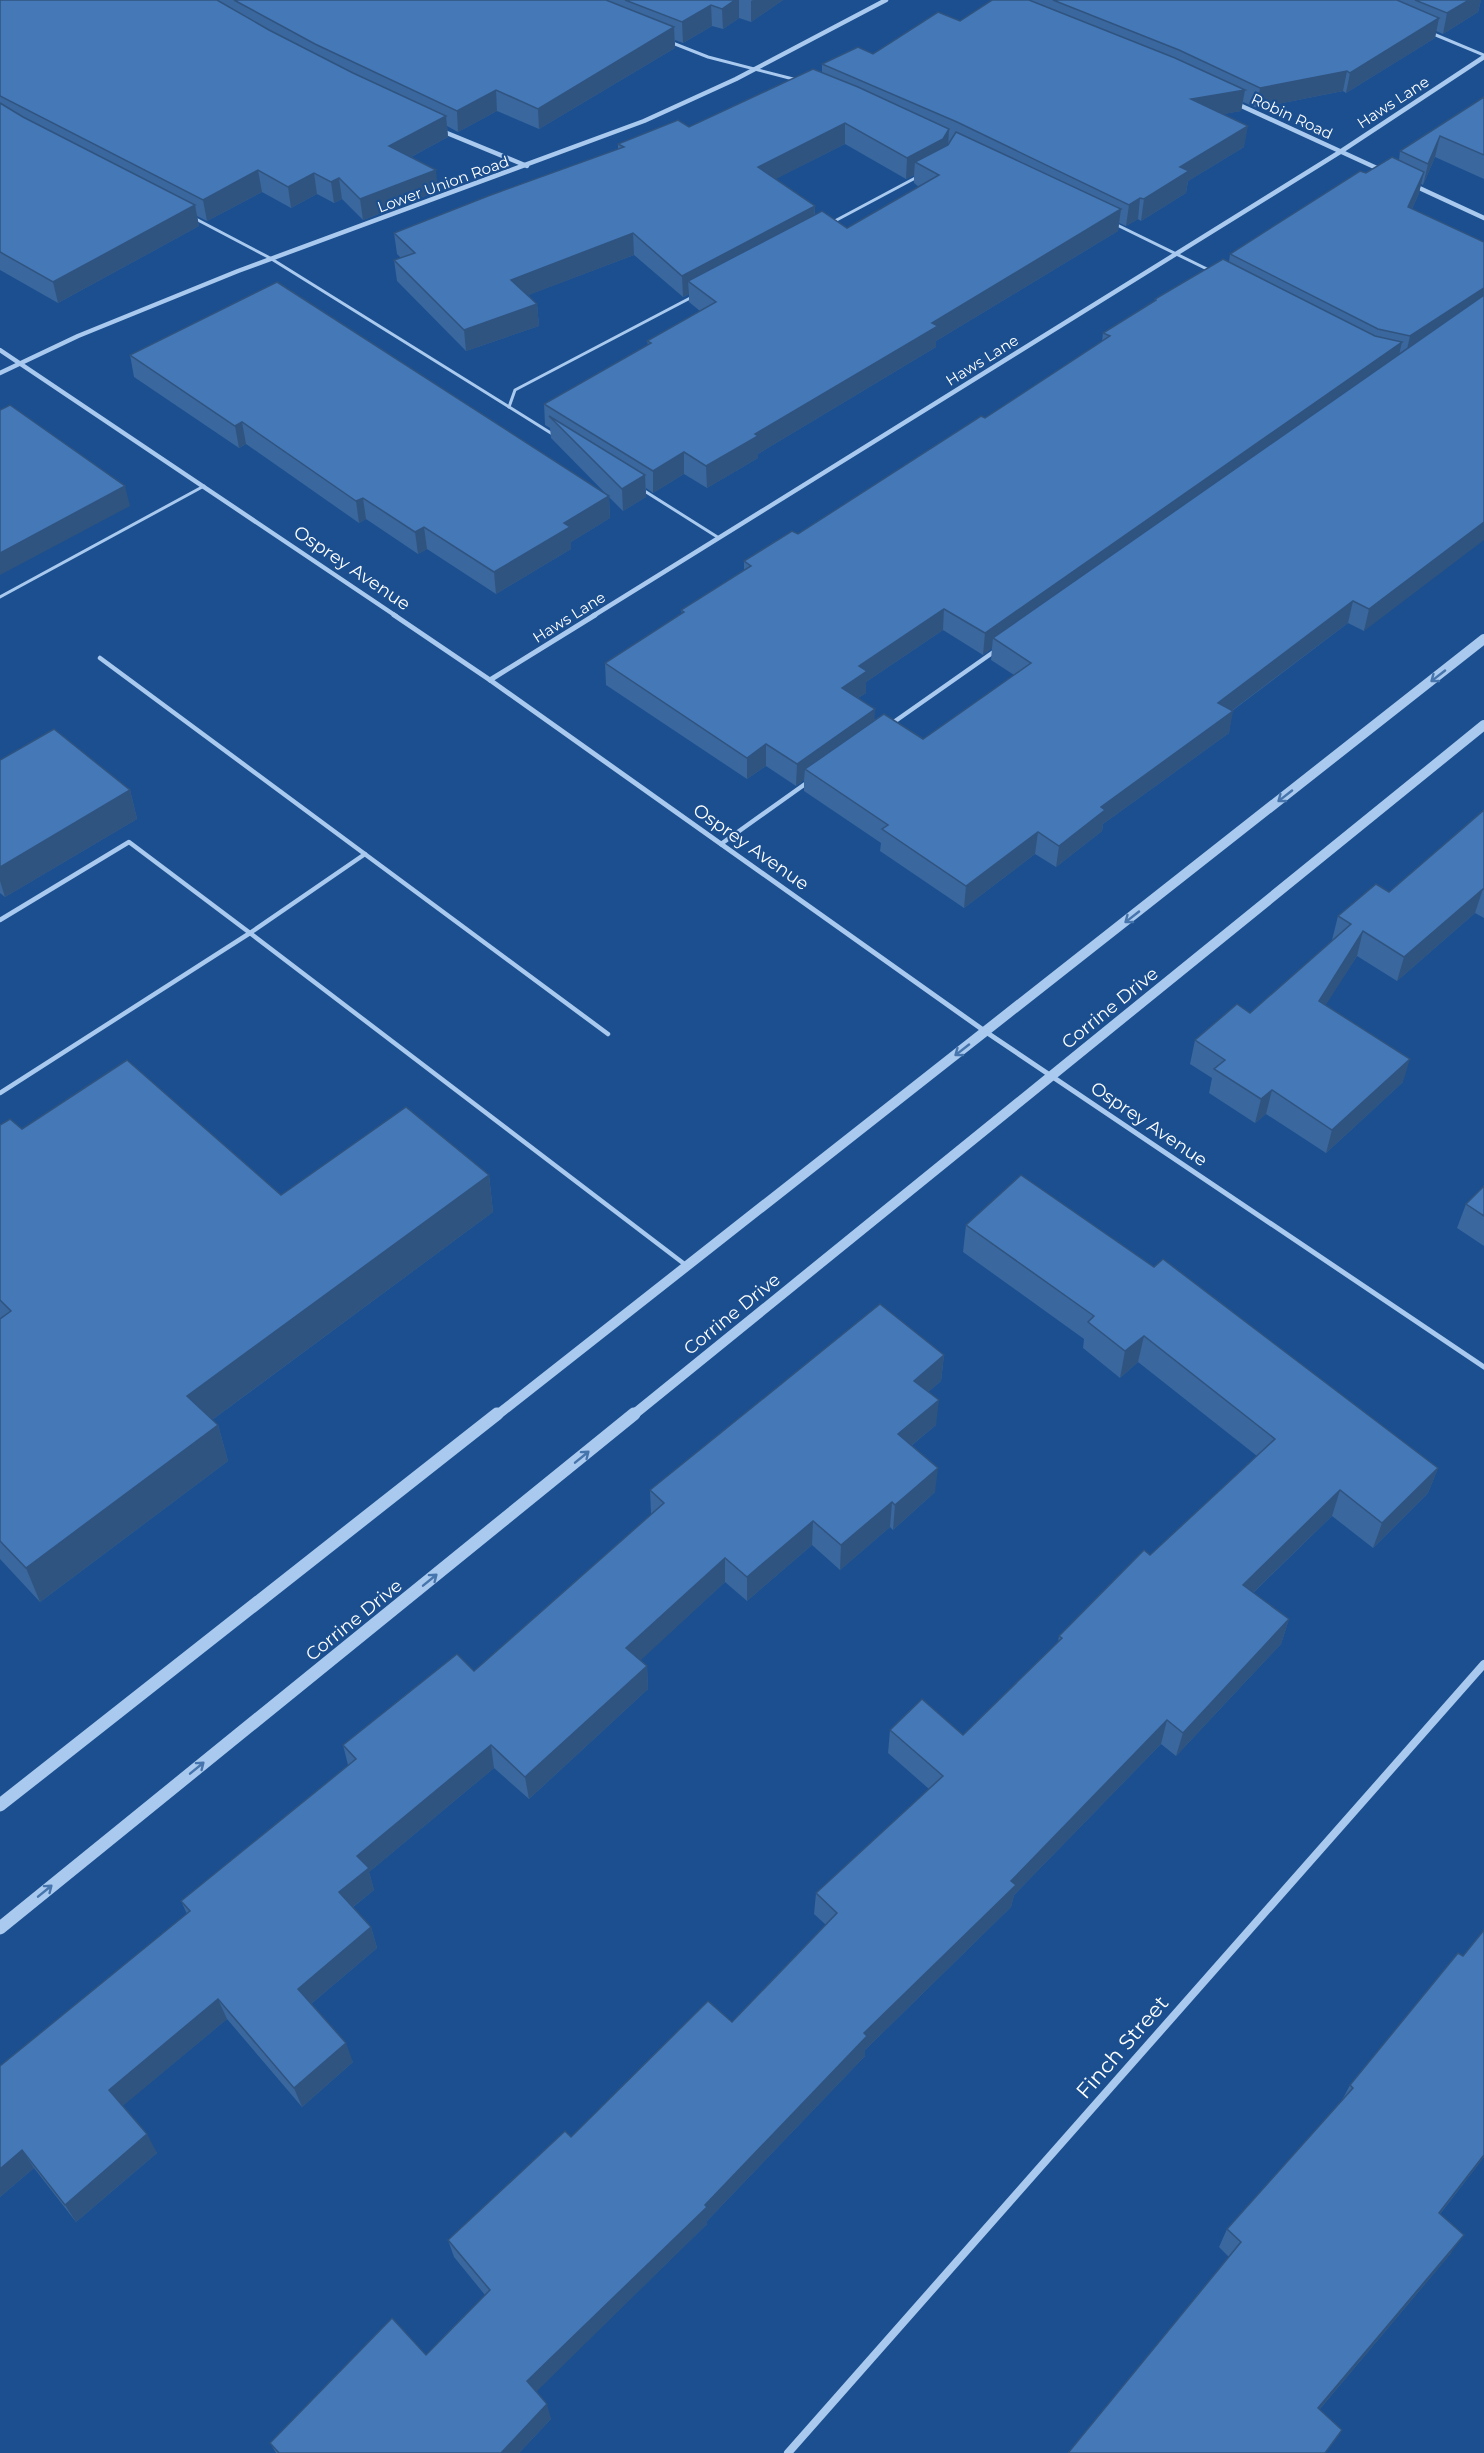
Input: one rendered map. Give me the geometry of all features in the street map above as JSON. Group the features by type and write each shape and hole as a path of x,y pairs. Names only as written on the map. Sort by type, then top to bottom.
{"street":[{"name":"Lower Union Road","path":"0,373 143,308 270,258 528,166 646,120 758,68 886,0"},
{"name":"Haws Lane","path":"490,681 1340,152 1484,56"},
{"name":"Robin Road","path":"1225,98 1382,171"},
{"path":"431,126 528,166"},
{"path":"1412,185 1484,218"},
{"name":"Osprey Avenue","path":"0,351 21,362 490,681 986,1032 1484,1367"},
{"path":"0,1805 1484,639"},
{"name":"Corrine Drive","path":"0,1928 1484,725"},
{"name":"Finch Street","path":"788,2453 1484,1665"}],"lane":[{"path":"1424,30 1484,56"},
{"path":"664,40 708,57 758,68 807,83"},
{"path":"829,224 923,174"},
{"path":"186,214 270,258 557,437"},
{"path":"1108,221 1219,275"},
{"path":"509,407 515,390 704,291"},
{"path":"635,485 719,538"},
{"path":"0,597 204,486"},
{"path":"889,725 996,650"},
{"path":"100,658 608,1034"},
{"path":"721,844 811,780"},
{"path":"0,920 129,842 687,1266"},
{"path":"0,1093 250,933 365,854"}],"building":[{"path":"0,0 217,0 269,30 353,73 446,116 389,146 436,170 360,199 339,178 331,182 314,173 288,187 258,170 203,200 0,96"},
{"path":"234,0 606,0 674,27 538,109 496,90 457,111 315,44"},
{"path":"625,0 735,0 722,9 711,5 682,22"},
{"path":"992,0 1029,0 1175,58 1245,90 1191,99 1248,126 1180,167 1189,171 1144,199 1140,198 1129,205 957,122 822,64 858,47 873,54 938,12 960,21"},
{"path":"1053,0 1397,0 1439,18 1350,73 1347,71 1260,88 1179,50"},
{"path":"1415,0 1469,0 1447,13"},
{"path":"813,69 949,129 943,139 907,158 845,123 758,167 815,206 682,276 633,233 511,280 537,304 464,330 394,260 415,253 394,233 624,147 618,144 678,120 689,127"},
{"path":"1484,97 1484,155 1440,136 1428,164 1400,151"},
{"path":"0,103 195,205 53,282 0,252"},
{"path":"956,132 1121,209 932,323 938,326 755,434 758,436 706,466 684,452 653,471 544,404 651,343 647,341 716,302 688,281 822,211 847,228 939,175 915,162 948,145"},
{"path":"1392,157 1424,172 1408,207 1484,242 1484,288 1410,336 1378,329 1230,254 1360,171 1366,173"},
{"path":"1223,259 1375,336 1402,342 985,633 944,609 859,666 867,671 842,688 875,709 797,764 766,744 747,758 605,663 684,612 681,610 751,566 744,561 792,531 798,534 981,416 985,418 1110,336 1103,333"},
{"path":"277,282 609,496 564,523 570,527 494,572 424,527 415,532 363,498 356,501 242,422 235,426 130,355"},
{"path":"1484,295 1484,522 1369,609 1353,601 1218,703 1233,711 1101,807 1105,810 1059,846 1038,832 966,886 882,829 888,825 805,769 884,714 923,739 1031,663 993,638"},
{"path":"10,405 125,486 0,553 0,410"},
{"path":"549,416 645,475 622,489"},
{"path":"54,729 130,790 0,867 0,760"},
{"path":"1484,810 1484,889 1404,957 1363,931 1319,1001 1410,1059 1332,1130 1272,1090 1261,1099 1214,1069 1225,1060 1195,1040 1237,1004 1250,1013 1351,924 1338,916 1376,884 1389,892"},
{"path":"127,1060 281,1195 406,1107 489,1175 187,1396 218,1425 26,1568 0,1541 0,1319 11,1311 0,1300 0,1125 10,1119 22,1129"},
{"path":"1021,1175 1154,1267 1163,1259 1438,1468 1382,1523 1340,1490 1243,1585 1289,1619 1183,1733 1167,1720 1011,1881 1016,1885 864,2033 867,2036 705,2205 707,2207 527,2381 547,2404 501,2453 279,2453 270,2443 392,2318 426,2355 490,2290 448,2240 565,2131 571,2137 708,2001 732,2022 837,1913 816,1893 943,1776 890,1730 922,1699 963,1735 1062,1638 1059,1636 1144,1550 1150,1555 1275,1439 1144,1336 1125,1351 1088,1322 1094,1316 966,1225"},
{"path":"1484,1186 1484,1216 1466,1204"},
{"path":"880,1304 944,1355 914,1381 939,1400 898,1434 938,1468 895,1505 892,1502 841,1545 813,1521 747,1577 725,1558 626,1648 647,1666 525,1777 491,1745 357,1856 369,1868 339,1892 371,1927 298,1989 346,2043 294,2088 218,1999 109,2090 147,2134 65,2205 22,2150 0,2169 0,2066 190,1911 181,1901 356,1759 343,1745 457,1654 474,1671 664,1503 650,1490"},
{"path":"1484,1930 1484,2155 1439,2213 1464,2235 1318,2408 1342,2430 1325,2453 1068,2453 1241,2242 1227,2229 1353,2088 1350,2085 1458,1953 1463,1956"}]}
